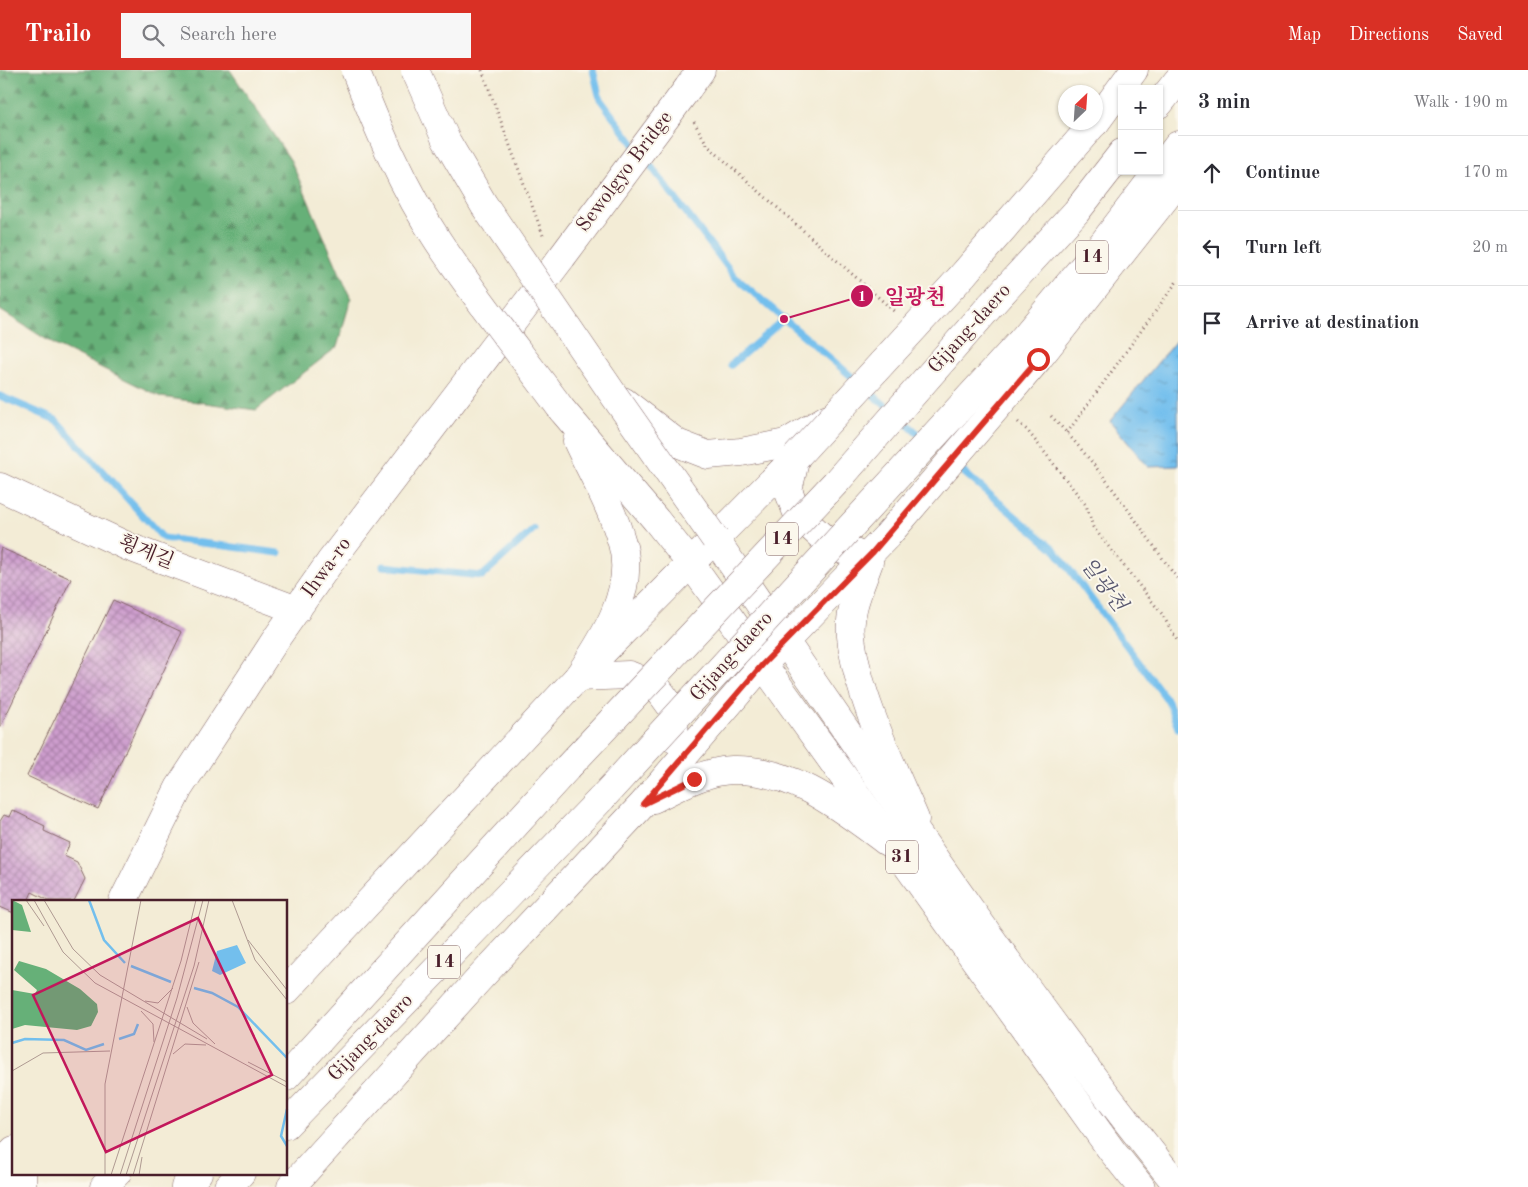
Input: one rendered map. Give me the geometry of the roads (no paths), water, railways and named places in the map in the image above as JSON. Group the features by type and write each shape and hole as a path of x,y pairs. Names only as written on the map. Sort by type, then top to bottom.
{"main road":[{"path":"355,70 371,112 398,170 438,240 562,410 656,520 690,564"},
{"path":"415,70 446,140 484,205 715,539"},
{"path":"1103,111 1134,70"},
{"name":"Sewolgyo Bridge","path":"558,262 695,79"},
{"path":"1163,99 1178,80"},
{"path":"288,989 578,677 796,457 962,276 1088,130"},
{"name":"Gijang-daero","path":"1163,166 1178,145"},
{"name":"Gijang-daero","path":"288,1075 568,767 837,480 990,306 1076,212 1118,158"},
{"name":"Gijang-daero","path":"288,1123 602,798 1009,354 1104,242 1156,175"},
{"path":"295,1184 481,977 643,804 763,664 879,544 1038,359 1178,182"},
{"name":"Ihwa-ro","path":"124,900 180,788 297,610 330,562 558,262"},
{"path":"611,391 677,443 708,455 741,452 786,443 836,414"},
{"path":"562,410 612,514 623,544 626,567 622,592 614,615 602,641 578,677"},
{"path":"796,457 788,490 798,515 834,548 859,554 879,544"},
{"name":"횡계길","path":"0,487 128,548 297,610"},
{"name":"31","path":"715,539 930,853 1132,1128 1178,1186"},
{"path":"879,544 856,598 850,635 858,673 873,717 930,853"},
{"name":"31","path":"690,564 1112,1150 1141,1187"},
{"path":"578,677 628,675 656,686 675,712 675,737 643,804"},
{"path":"643,804 694,779 730,770 757,772 789,779 837,805 897,850"},
{"path":"0,1178 12,1154"},
{"path":"22,1174 22,1187"},
{"path":"104,1187 116,1174"},
{"path":"185,1187 197,1174"},
{"path":"228,1187 240,1174"}],"water":[{"path":"1178,338 1178,466 1148,467 1110,421"}],"waterway":[{"name":"일광천","path":"593,70 600,99 636,147"},
{"name":"일광천","path":"644,157 735,277 858,382"},
{"path":"731,365 784,319"},
{"name":"일광천","path":"866,389 892,411"},
{"path":"0,396 56,420 163,538 279,553"},
{"name":"일광천","path":"900,418 924,439"},
{"name":"일광천","path":"955,465 1054,549 1168,701 1178,728"},
{"path":"383,566 482,576 534,529"}],"place":[{"name":"일광천","path":"784,319"}]}
